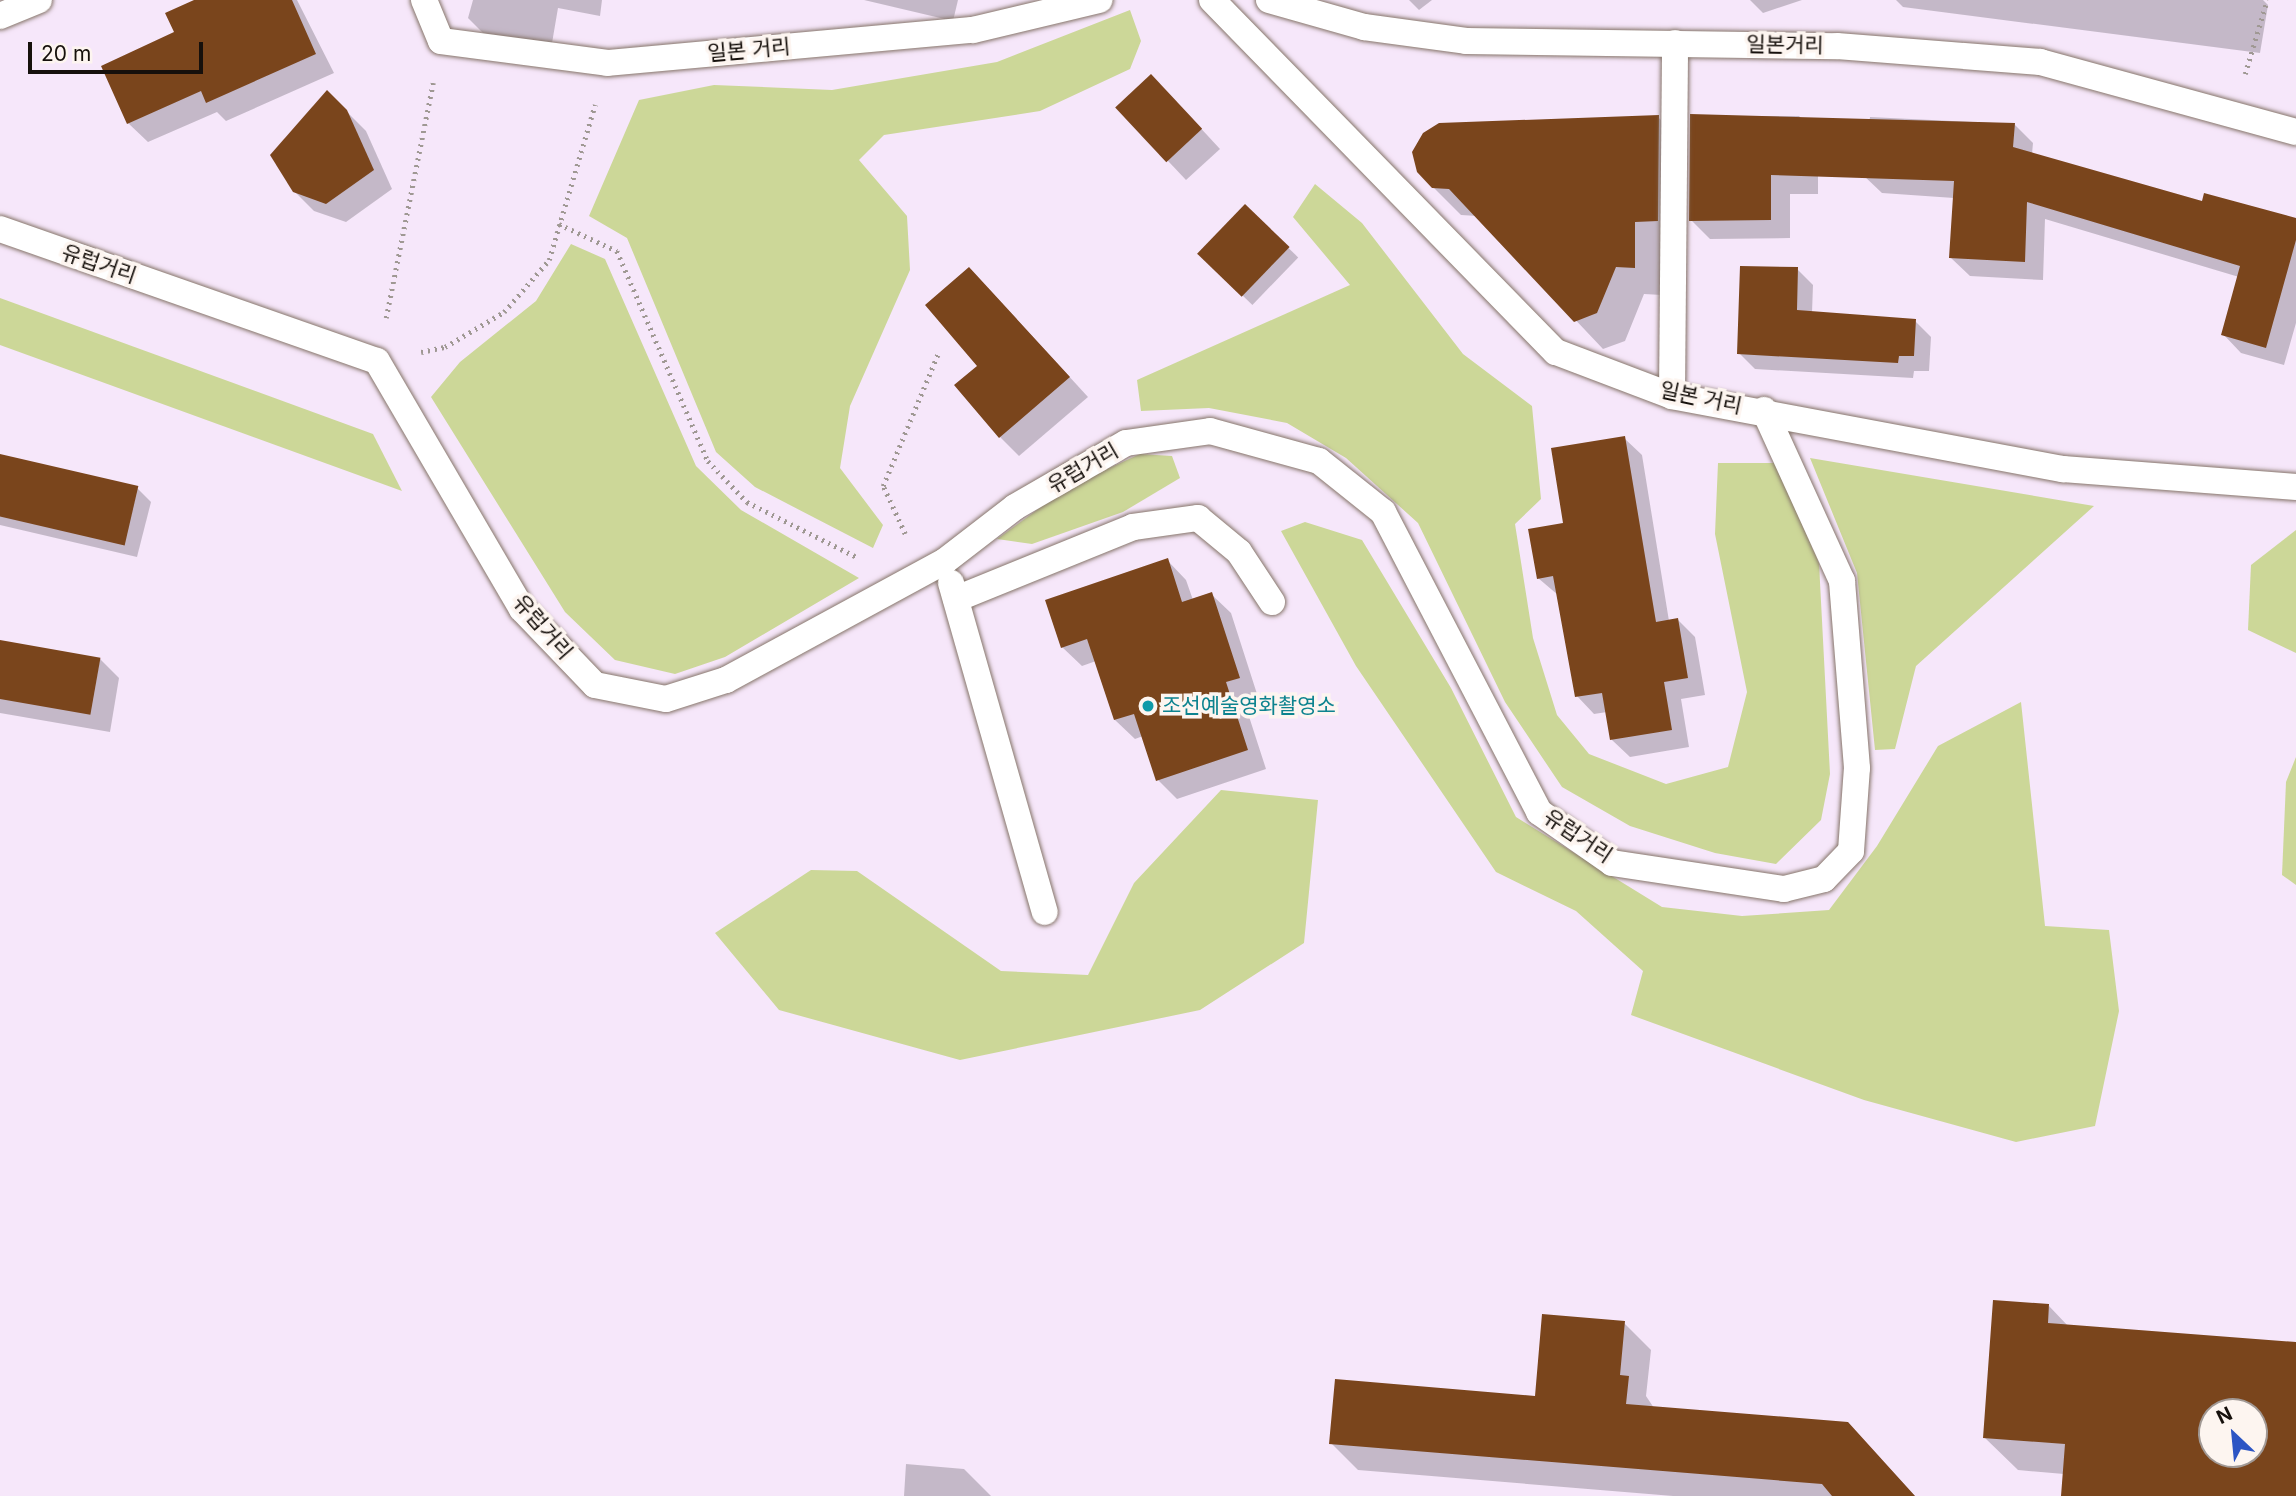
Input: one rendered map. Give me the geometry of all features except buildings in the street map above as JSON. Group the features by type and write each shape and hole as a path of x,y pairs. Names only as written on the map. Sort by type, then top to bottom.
{"lane":[{"path":"0,16 39,0"},
{"path":"424,0 441,41"},
{"name":"일본 거리","path":"441,41 608,64 973,30 1099,0"},
{"name":"일본 거리","path":"1212,0 1556,352 1672,396 1764,410 2063,469 2296,487"},
{"name":"일본거리","path":"1269,0 1364,27 1466,41 1837,46 2040,62 2233,112 2296,132"},
{"path":"1672,396 1675,43"},
{"name":"유럽거리","path":"0,229 377,361 522,609 594,685 666,699 726,680 945,561 1015,507 1126,443 1210,431 1319,461 1383,512 1539,812 1612,863 1784,889 1824,879 1851,851 1857,768 1842,581 1764,410"},
{"path":"956,599 1133,527 1198,518 1239,552 1272,602"},
{"path":"945,561 1045,912"}],"path":[{"path":"2233,112 2267,0"},
{"path":"441,41 377,361 445,347 505,312 549,260 608,64"},
{"path":"559,224 617,251 708,461 747,502 907,582 910,546 883,486 938,354"}],"shaded area":[{"name":"조선예술영화촬영소","path":"0,0 2296,0 2296,1496 0,1496"}],"green space":[{"path":"1130,10 1141,41 1130,69 1040,111 884,135 859,160 907,216 910,270 850,406 840,468 883,525 873,548 755,487 716,452 627,238 589,216 639,100 714,85 832,90 997,62"},
{"path":"1315,184 1362,223 1463,354 1532,406 1541,499 1515,524 1533,638 1557,715 1589,754 1666,784 1728,767 1747,692 1715,534 1718,463 1775,463 1819,563 1830,774 1821,820 1776,864 1715,853 1630,826 1562,787 1505,702 1418,523 1346,458 1287,423 1209,408 1141,411 1137,380 1350,285 1293,217"},
{"path":"571,244 605,259 696,466 741,510 859,578 725,657 675,674 615,660 565,612 431,397 460,362 536,301"},
{"path":"0,298 373,434 402,491 0,345"},
{"path":"1140,454 1172,456 1180,478 1123,512 1032,544 997,539 1070,486"},
{"path":"1810,458 2094,506 1916,666 1895,749 1875,750 1857,573"},
{"path":"1305,522 1362,540 1451,688 1516,817 1662,907 1742,916 1829,910 1877,846 1938,746 2021,702 2045,926 2109,930 2119,1011 2095,1126 2016,1142 1864,1100 1631,1015 1643,971 1576,911 1496,872 1356,666 1281,531"},
{"path":"2296,530 2296,653 2248,630 2251,565"},
{"path":"2296,757 2296,885 2282,875 2286,782"},
{"path":"1221,790 1318,800 1304,943 1200,1010 960,1060 779,1010 715,933 811,870 857,871 1001,971 1088,975 1134,883"}],"place":[{"name":"조선예술영화촬영소","path":"1148,706"}]}
